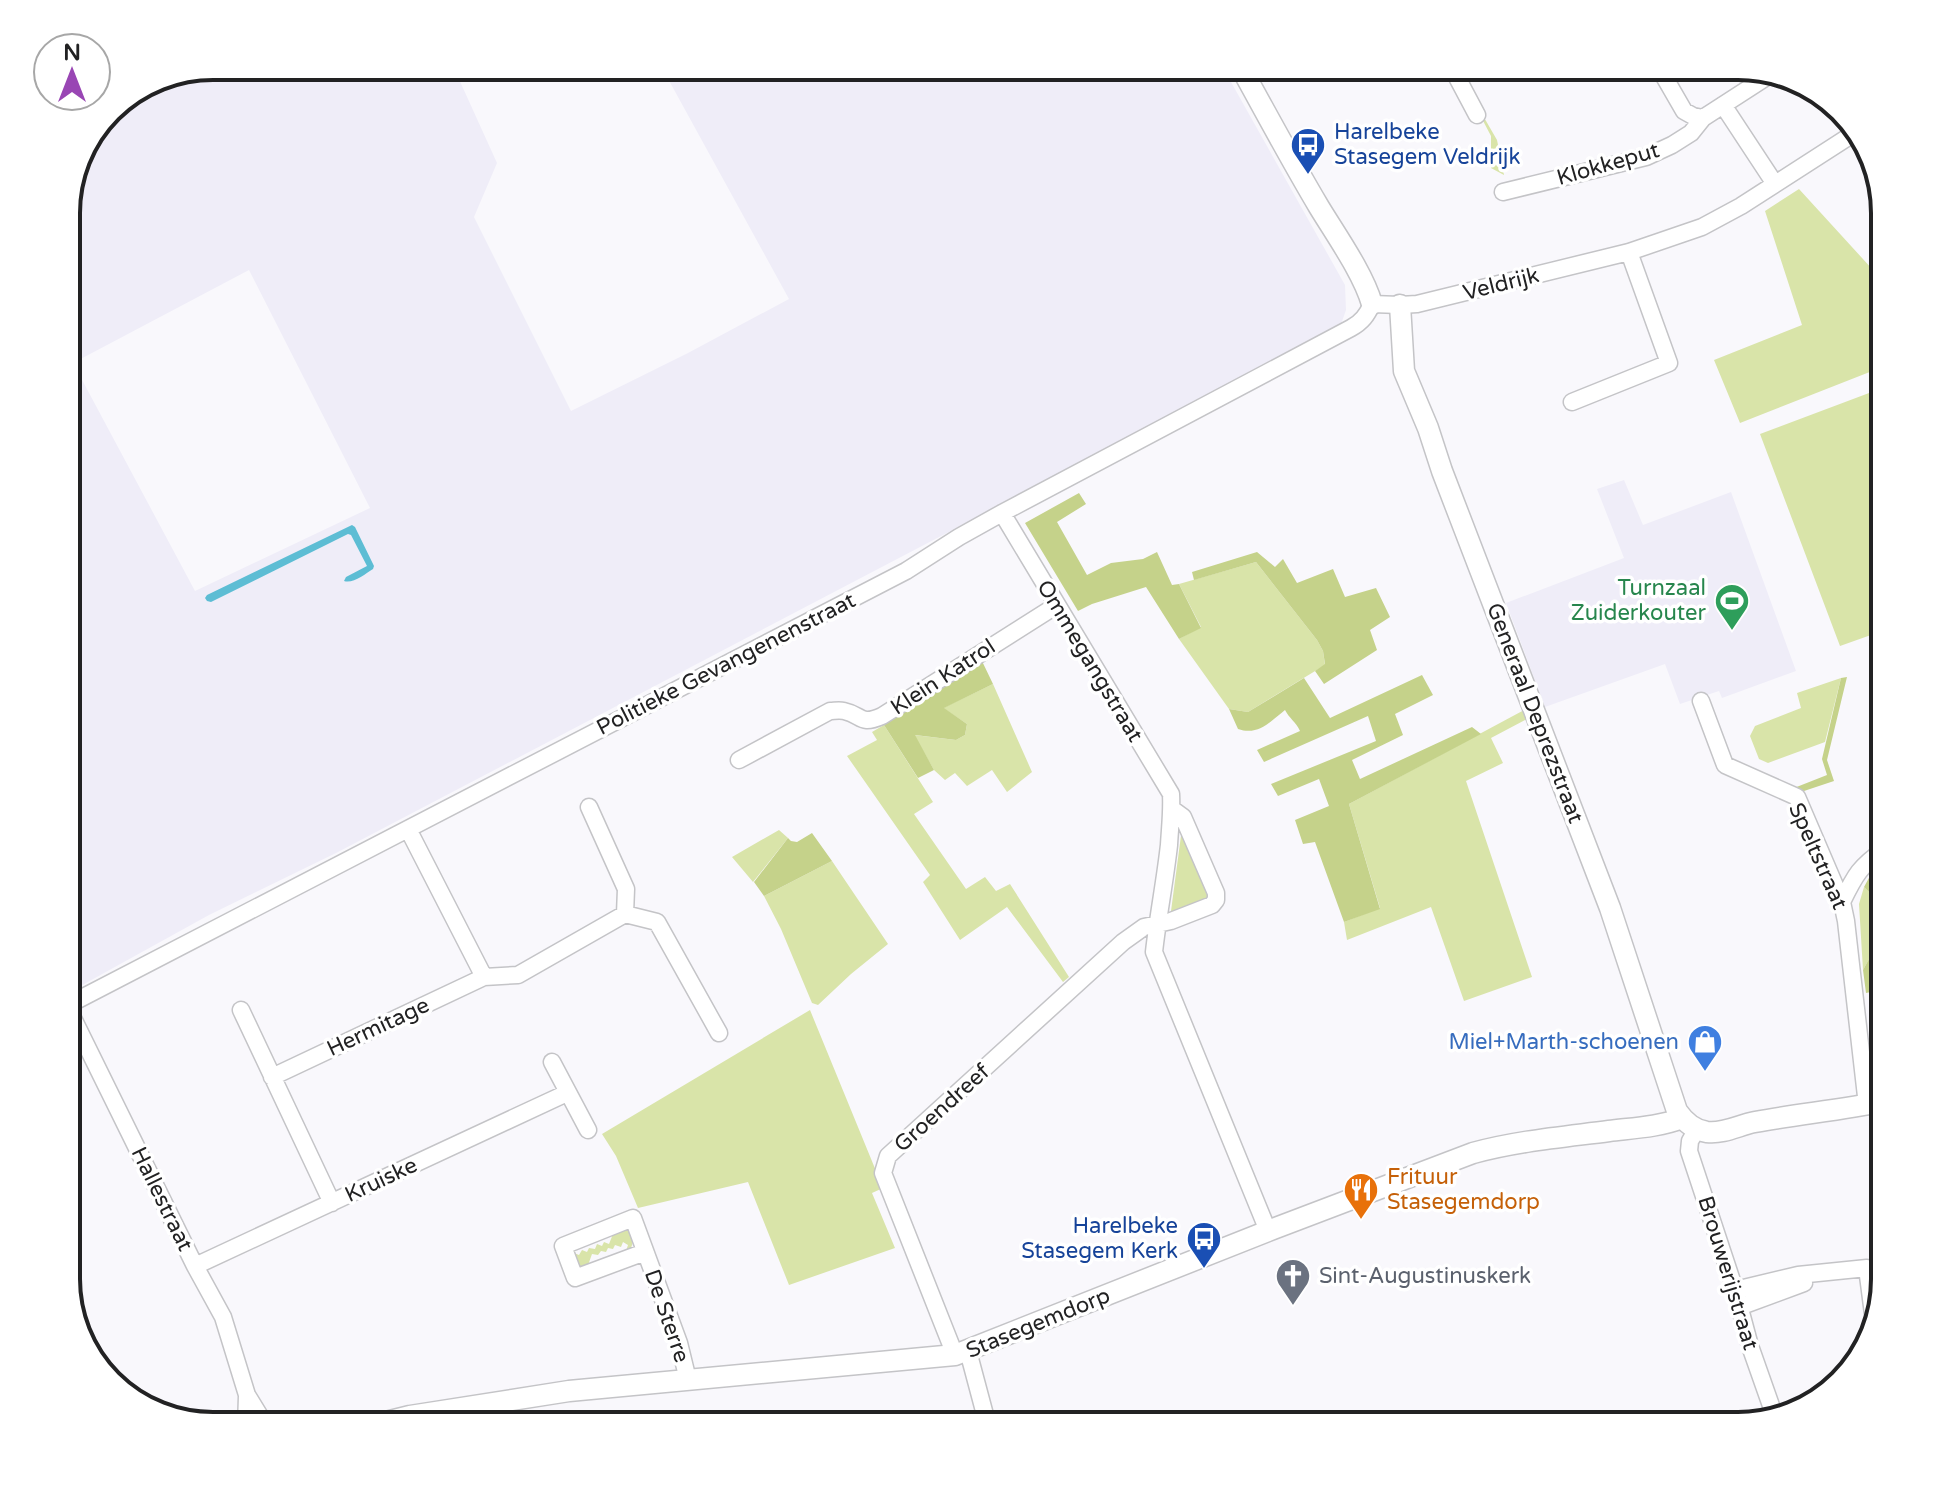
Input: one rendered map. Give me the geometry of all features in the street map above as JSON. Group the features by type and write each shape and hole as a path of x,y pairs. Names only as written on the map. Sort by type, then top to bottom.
{"street":[{"path":"1248,80 1357,271 1372,304"},
{"path":"1459,80 1477,115"},
{"path":"1666,80 1684,111 1703,118"},
{"name":"Klokkeput","path":"1503,192 1646,157 1691,133 1703,118 1758,82"},
{"path":"1723,105 1775,184"},
{"name":"Veldrijk","path":"1372,304 1417,304 1513,282 1629,252 1702,227 1741,206 1848,137"},
{"path":"1572,402 1669,363 1629,252"},
{"name":"Politieke Gevangenenstraat","path":"80,999 906,571 1002,513 1360,323 1372,304"},
{"name":"Generaal Deprezstraat","path":"1400,305 1404,371 1610,908 1677,1111 1690,1124"},
{"name":"Ommegangstraat","path":"1002,513 1171,794 1163,900 1154,952 1268,1231"},
{"name":"Klein Katrol","path":"739,760 830,711 845,711 863,721 882,716 1057,605"},
{"name":"Speltstraat","path":"1701,701 1725,765 1797,797 1842,902 1871,1073"},
{"path":"589,807 626,889 625,914 657,922 719,1033"},
{"name":"Ommegangstraat","path":"1158,923 1212,905 1216,900 1216,893 1183,817 1172,809"},
{"path":"408,829 484,977"},
{"path":"1842,902 1854,878 1871,859"},
{"name":"Hermitage","path":"272,1077 484,977 518,975 625,914"},
{"name":"Groendreef","path":"983,1412 962,1353 883,1173 884,1165 888,1156 1123,942 1144,927 1158,923"},
{"path":"241,1010 332,1203"},
{"name":"Hallestraat","path":"80,1032 223,1317 247,1395 257,1412"},
{"path":"552,1062 588,1130"},
{"name":"Kruiske","path":"195,1266 567,1093"},
{"name":"Stasegemdorp","path":"435,1412 569,1391 962,1353 1473,1153 1540,1139 1673,1122 1690,1124 1706,1132 1719,1132 1750,1122 1871,1104"},
{"name":"Brouwerijstraat","path":"1690,1124 1689,1151 1772,1407"},
{"name":"De Sterre","path":"645,1252 575,1278 563,1246 633,1218 679,1343 688,1380"},
{"path":"1867,1268 1870,1293"},
{"path":"1735,1290 1798,1275 1871,1268"},
{"path":"1739,1307 1839,1269"},
{"name":"Hallestraat","path":"246,1412 247,1395"}],"shaded area":[{"path":"213,80 459,80 497,163 474,217 571,411 789,299 669,80 1230,80 1345,285 1346,310 1340,327 336,853 209,915 80,986 80,376 195,591 370,508 249,270 80,359 80,204 94,154 125,113 170,87"},
{"path":"1624,480 1643,525 1731,492 1796,671 1722,698 1719,691 1680,704 1665,664 1545,707 1506,603 1624,558 1597,489"}],"green space":[{"path":"1482,114 1497,140 1504,175 1491,168 1491,136"},
{"path":"1799,189 1871,268 1871,372 1740,423 1714,360 1802,325 1765,211"},
{"path":"1871,392 1871,635 1840,646 1760,434"},
{"path":"1079,493 1086,504 1057,522 1087,575 1111,563 1143,559 1157,552 1172,585 1179,584 1201,628 1179,639 1146,587 1078,611 1025,523"},
{"path":"1257,552 1275,567 1283,559 1297,583 1333,569 1345,597 1376,588 1390,617 1370,630 1377,650 1324,684 1315,671 1325,664 1317,640 1256,562 1194,580 1192,572"},
{"path":"1256,562 1317,640 1325,665 1248,712 1229,709 1179,639 1201,627 1179,584"},
{"path":"981,659 993,684 944,708 967,724 965,735 956,740 915,735 934,770 918,778 884,725"},
{"path":"1422,675 1433,695 1395,714 1403,735 1352,760 1360,779 1472,727 1481,734 1349,804 1380,909 1344,922 1315,842 1303,844 1295,820 1329,806 1319,779 1278,796 1271,784 1376,741 1368,716 1264,762 1257,750 1300,731 1297,725 1285,710 1258,729 1245,731 1238,729 1229,709 1248,712 1304,678 1330,718"},
{"path":"1847,677 1827,760 1834,781 1801,792 1794,788 1827,775 1822,759 1841,678"},
{"path":"1841,678 1825,742 1768,763 1759,759 1750,736 1755,726 1801,708 1797,693"},
{"path":"993,684 1032,772 1007,792 992,770 967,786 955,773 945,780 934,770 914,735 956,740 965,735 967,724 943,708"},
{"path":"1526,709 1529,718 1491,738 1503,763 1466,781 1532,977 1464,1001 1431,907 1347,940 1344,922 1380,908 1349,804"},
{"path":"884,725 933,802 914,814 966,889 985,877 996,891 1010,884 1069,977 1063,982 1007,907 960,940 923,882 930,875 847,756 877,740 872,732"},
{"path":"1182,828 1208,892 1208,900 1179,912 1171,911"},
{"path":"779,830 788,838 753,882 732,857"},
{"path":"812,833 832,861 764,896 754,882 788,838 797,842"},
{"path":"832,861 888,944 818,1005 812,1003 764,896"},
{"path":"1871,875 1871,893 1864,887"},
{"path":"1864,887 1871,893 1871,955 1863,970 1859,904"},
{"path":"1871,955 1871,992 1866,993 1863,970"},
{"path":"810,1010 883,1188 872,1193 895,1248 789,1285 748,1182 638,1208 616,1156 602,1134"},
{"path":"624,1228 632,1241 629,1251 625,1254 628,1245 623,1242 621,1247 615,1245 606,1252 592,1254 587,1268 577,1270 569,1248 577,1244 574,1253 579,1255 582,1250 595,1249 597,1244 609,1244 615,1229"}],"water":[{"path":"352,525 374,566 359,578 344,581 367,566 348,534 211,602 205,598 207,595"}],"place":[{"name":"Harelbeke Stasegem Veldrijk","path":"1308,176"},
{"name":"Turnzaal Zuiderkouter","path":"1732,632"},
{"name":"Miel+Marth-schoenen","path":"1705,1073"},
{"name":"Frituur Stasegemdorp","path":"1361,1221"},
{"name":"Harelbeke Stasegem Kerk","path":"1204,1270"},
{"name":"Sint-Augustinuskerk","path":"1293,1307"}]}
